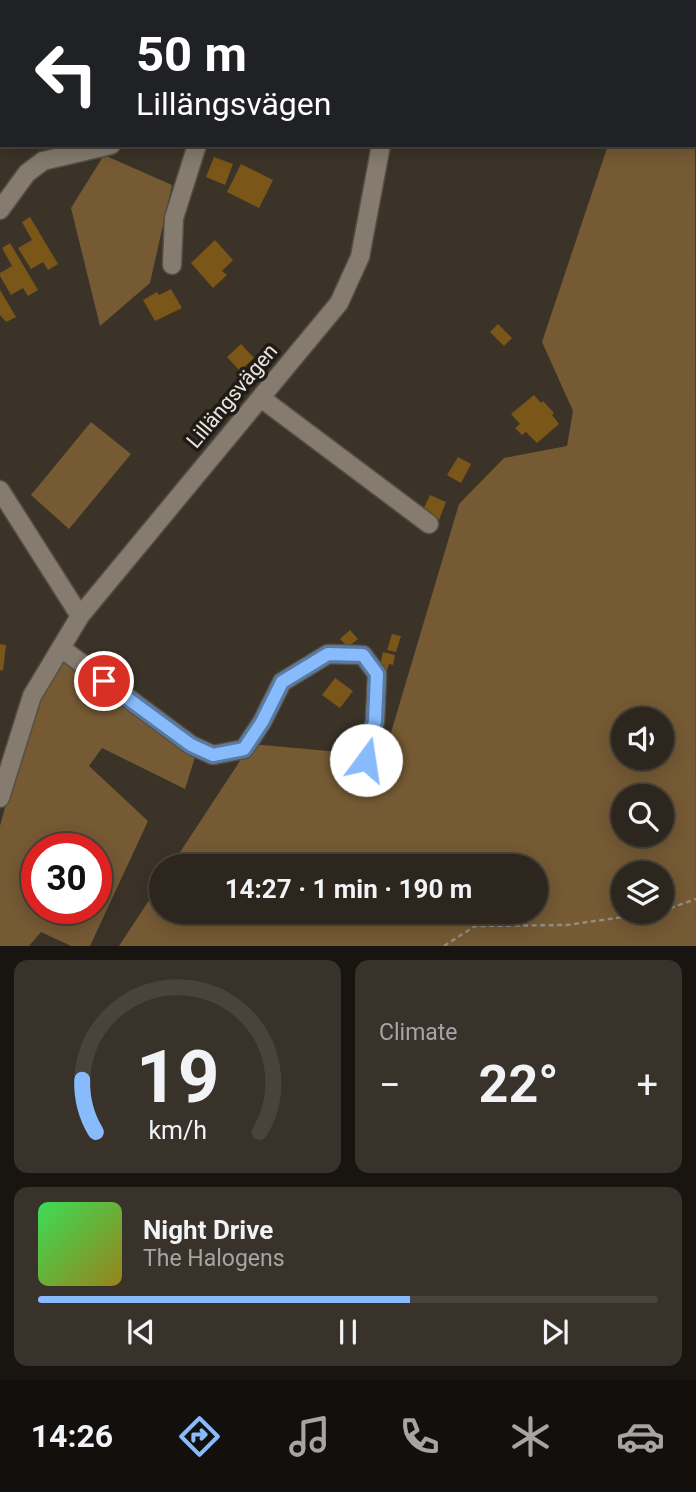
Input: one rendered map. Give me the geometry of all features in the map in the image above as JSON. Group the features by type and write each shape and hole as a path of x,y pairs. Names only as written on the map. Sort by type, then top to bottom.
{"street":[{"path":"0,210 27,173 43,162 101,147"},
{"path":"172,265 174,218 196,147"},
{"name":"Lillängsvägen","path":"0,798 32,696 80,616 339,303 360,257 381,147"},
{"path":"261,398 429,524"},
{"path":"0,489 80,616"},
{"path":"61,649 191,745 213,755 244,749 262,722 282,682 328,654 363,655 377,674 375,721 361,780"}],"path":[{"path":"674,906 696,899"},
{"path":"444,946 475,926 567,925 611,918"}],"shaded area":[{"path":"607,147 695,147 696,946 119,946 149,900 149,924 548,924 548,854 179,854 251,744 384,756 459,504 504,458 567,446 573,411 542,342"},
{"path":"104,155 172,185 150,283 100,326 71,208"},
{"path":"91,422 131,454 69,529 31,495"},
{"path":"64,660 196,754 185,789 102,748 89,766 148,821 112,899 112,833 21,833 21,924 100,924 90,946 71,946 41,932 29,946 0,946 0,826 30,714"}],"building":[{"path":"214,157 233,164 225,185 206,177"},
{"path":"241,164 273,180 259,208 227,192"},
{"path":"30,217 58,264 48,270 43,262 31,269 18,248 32,240 22,222"},
{"path":"215,240 233,260 222,271 227,275 213,288 191,263"},
{"path":"10,243 38,290 28,296 23,288 11,295 0,276 0,273 12,266 2,248"},
{"path":"171,289 182,308 155,321 143,300 157,292 159,295"},
{"path":"0,290 16,317 6,322 0,315"},
{"path":"498,324 512,338 504,346 490,332"},
{"path":"241,344 254,358 240,371 227,357"},
{"path":"534,395 554,413 552,415 559,424 537,443 526,432 522,435 515,428 520,424 511,414"},
{"path":"458,457 471,464 461,483 447,475"},
{"path":"430,495 446,502 439,520 422,512"},
{"path":"350,630 358,639 348,647 340,639"},
{"path":"392,634 401,636 396,652 387,650"},
{"path":"0,644 6,645 3,671 0,670"},
{"path":"383,652 395,655 393,665 389,664 387,671 379,669"},
{"path":"335,678 353,691 340,708 322,695"}],"route":[{"path":"104,681 191,745 213,755 244,749 262,722 282,682 328,654 363,655 377,674 375,721 366,760"}]}
